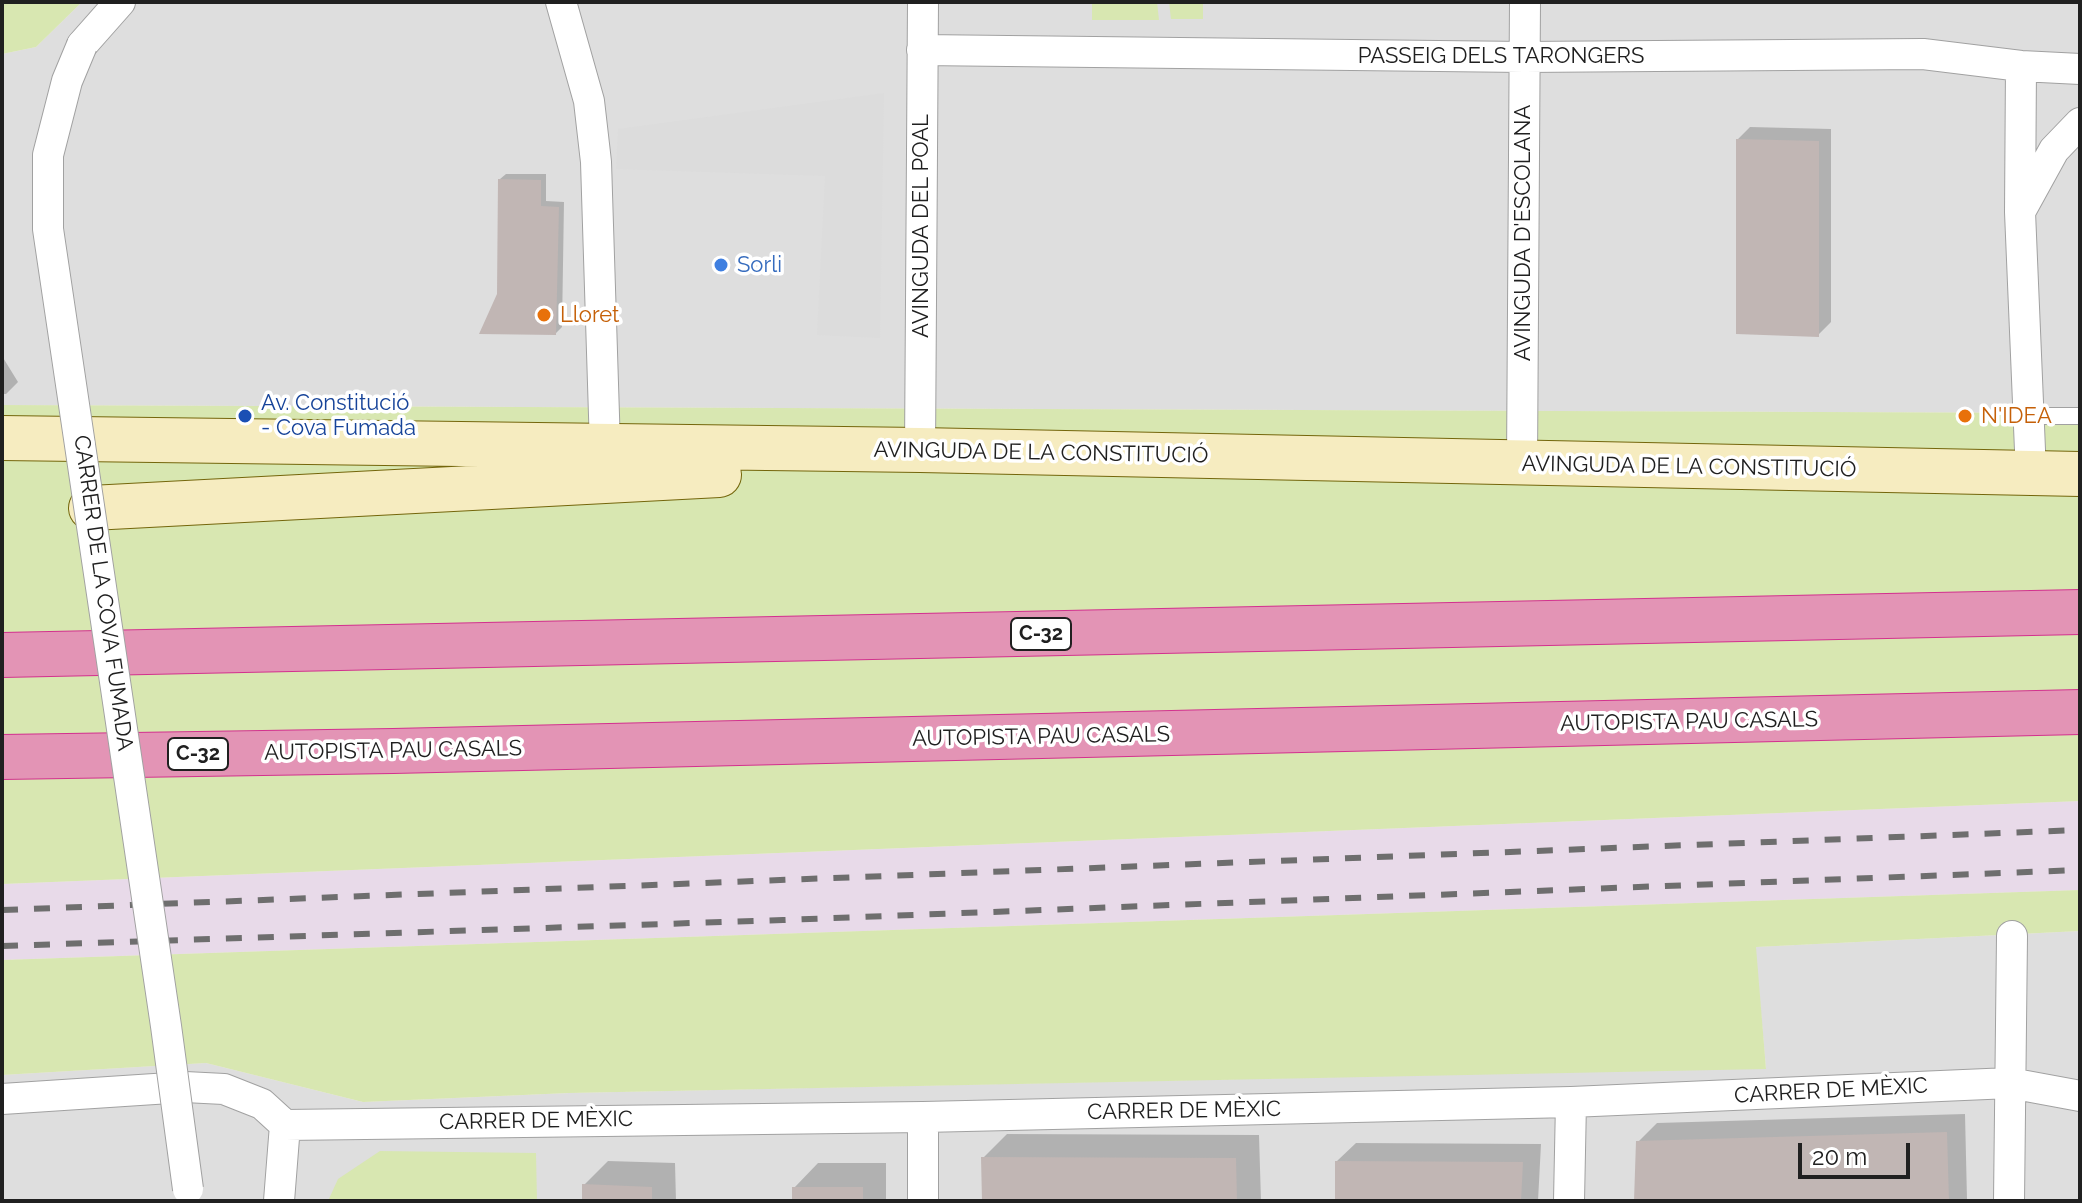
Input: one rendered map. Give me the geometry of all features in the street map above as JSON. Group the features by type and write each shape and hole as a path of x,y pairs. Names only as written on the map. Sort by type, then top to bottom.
{"highway":[{"name":"C-32","path":"2,655 2080,612"},
{"name":"AUTOPISTA PAU CASALS","path":"2,757 409,751 2080,712"}],"street":[{"path":"561,2 589,101 596,162 605,447"},
{"name":"AVINGUDA DEL POAL","path":"900,450 923,2"},
{"name":"AVINGUDA D'ESCOLANA","path":"1522,463 1525,2"},
{"name":"CARRER DE LA COVA FUMADA","path":"123,5 82,45 56,117 48,155 46,195 48,229 91,508 188,1195"},
{"name":"PASSEIG DELS TARONGERS","path":"922,50 1524,57 1923,54 2021,66 2080,69"},
{"path":"2021,66 2020,212 2031,474"},
{"path":"2020,212 2054,150 2080,123"},
{"name":"AVINGUDA DE LA CONSTITUCIÓ","path":"2,438 900,450 2080,474"},
{"path":"91,508 780,472 900,450"},
{"path":"2009,1201 2012,936"},
{"name":"CARRER DE MÈXIC","path":"285,1125 923,1117 1571,1102 2010,1083 2080,1096"},
{"path":"2,1099 185,1087 224,1089 262,1104 285,1125 279,1201"},
{"path":"1569,1201 1571,1102"},
{"path":"923,1117 923,1201"}],"lane":[{"path":"2029,416 2080,416"}],"shaded area":[{"path":"82,2 2080,2 2080,413 2,405 2,54 36,47"},
{"path":"884,93 880,338 817,335 825,176 616,169 618,129"},
{"path":"2080,801 2080,890 2,960 2,884"},
{"path":"2080,931 2080,1201 2,1201 2,1075 206,1063 363,1102 569,1093 1766,1068 1755,947"}],"green space":[{"path":"2,2 82,2 36,47 2,54"},
{"path":"1092,2 1157,2 1159,20 1092,20"},
{"path":"1169,2 1203,2 1203,19 1171,19"},
{"path":"2,405 2080,413 2080,801 2,884"},
{"path":"2080,890 2080,931 1756,947 1766,1069 569,1093 363,1102 206,1063 2,1075 2,960"},
{"path":"380,1151 536,1153 537,1201 328,1201 338,1179"}],"building":[{"path":"1736,139 1819,141 1819,337 1736,334"},
{"path":"498,179 541,180 541,206 559,207 556,335 479,334 497,294"},
{"path":"1947,1132 1949,1201 1634,1201 1636,1141"},
{"path":"981,1157 1236,1158 1237,1201 982,1201"},
{"path":"1335,1161 1523,1162 1521,1201 1335,1201"},
{"path":"582,1184 652,1187 652,1201 582,1201"},
{"path":"792,1187 863,1187 863,1201 792,1201"}],"railway":[{"path":"2,910 2080,830"},
{"path":"2,946 783,920 2080,870"}],"place":[{"name":"Sorli","path":"721,265"},
{"name":"Lloret","path":"544,315"},
{"name":"Av. Constitució - Cova Fumada","path":"245,416"},
{"name":"N'IDEA","path":"1965,416"}]}
